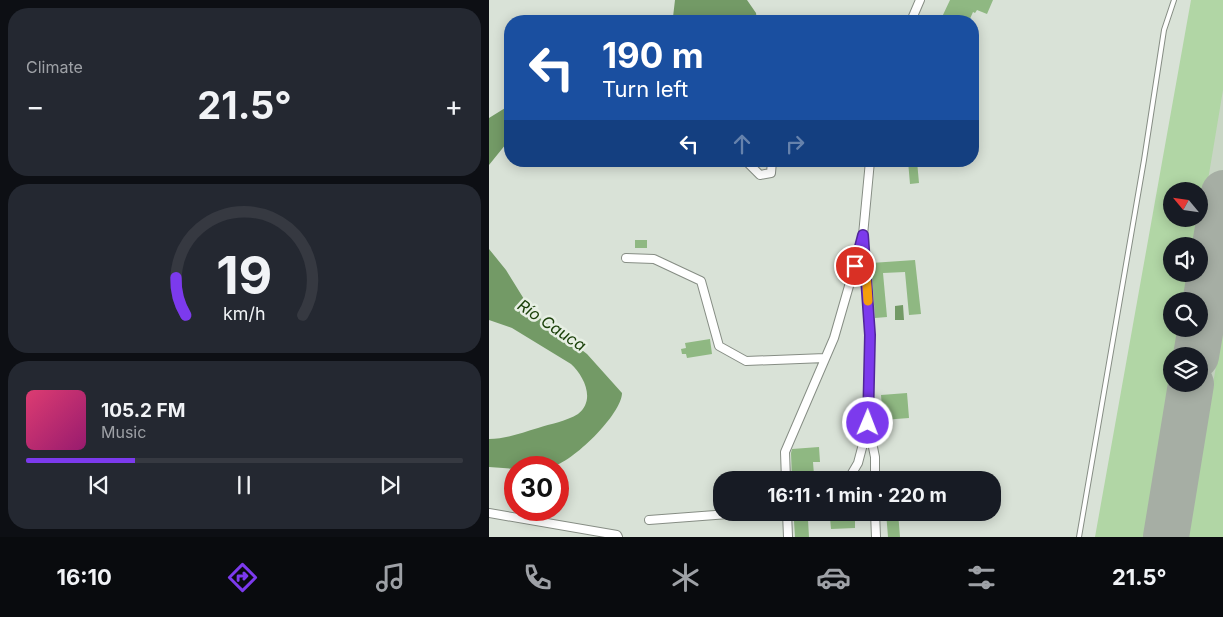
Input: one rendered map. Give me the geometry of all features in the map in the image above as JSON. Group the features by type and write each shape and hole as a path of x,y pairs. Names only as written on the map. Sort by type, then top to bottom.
{"street":[{"path":"914,15 920,0"},
{"path":"751,167 760,175 771,173 772,167"},
{"path":"853,471 858,462 868,423 870,335 863,235 869,167"},
{"path":"786,471 785,452 834,338 863,235"},
{"path":"626,258 654,259 701,281 719,346 746,361 825,358"},
{"path":"868,423 875,456 875,471"},
{"path":"489,513 617,535 617,537"},
{"path":"649,520 713,515"},
{"path":"787,521 788,537"},
{"path":"875,521 876,537"}],"lane":[{"path":"1079,537 1144,160 1164,30 1174,0"}],"shaded area":[{"path":"675,0 747,0 756,15 673,15"},
{"path":"1191,0 1223,0 1223,90 1208,182 1163,182 1163,228 1200,228 1198,237 1163,237 1163,282 1191,282 1189,292 1163,292 1163,337 1181,337 1179,347 1163,347 1163,392 1172,392 1147,537 1095,537"},
{"path":"1192,0 1223,0 1223,537 1096,537"},
{"path":"504,109 504,146 489,165 489,118"},
{"name":"Río Cauca","path":"489,249 506,270 532,312 587,354 622,393 620,402 605,425 569,458 569,456 504,456 504,468 489,467 489,439 513,435 574,416 583,408 587,395 584,381 571,364 512,328 489,320"},
{"path":"903,305 904,320 895,320 895,306"},
{"path":"1223,325 1223,537 1187,537"}],"building":[{"path":"950,0 993,0 987,14 977,10 972,15 943,15"},
{"path":"909,167 918,167 919,183 910,184"},
{"path":"635,240 647,240 647,248 635,248"},
{"path":"915,260 921,314 909,315 905,272 883,273 887,317 875,318 871,263"},
{"path":"710,339 712,354 687,358 686,354 682,354 681,349 686,348 685,343"},
{"path":"907,393 909,418 883,420 881,395"},
{"path":"819,447 820,462 813,462 814,471 792,471 792,449"},
{"path":"794,521 808,521 809,537 795,537"},
{"path":"830,521 855,521 855,528 831,529"},
{"path":"887,521 899,521 900,537 888,537"}],"taxiway":[{"path":"1220,213 1224,204"}],"runway":[{"path":"1198,347 1224,193"},
{"path":"1166,537 1190,392"}],"slow traffic":[{"path":"865,257 868,301"}],"route":[{"path":"855,266 863,235 870,335 868,423"}]}
